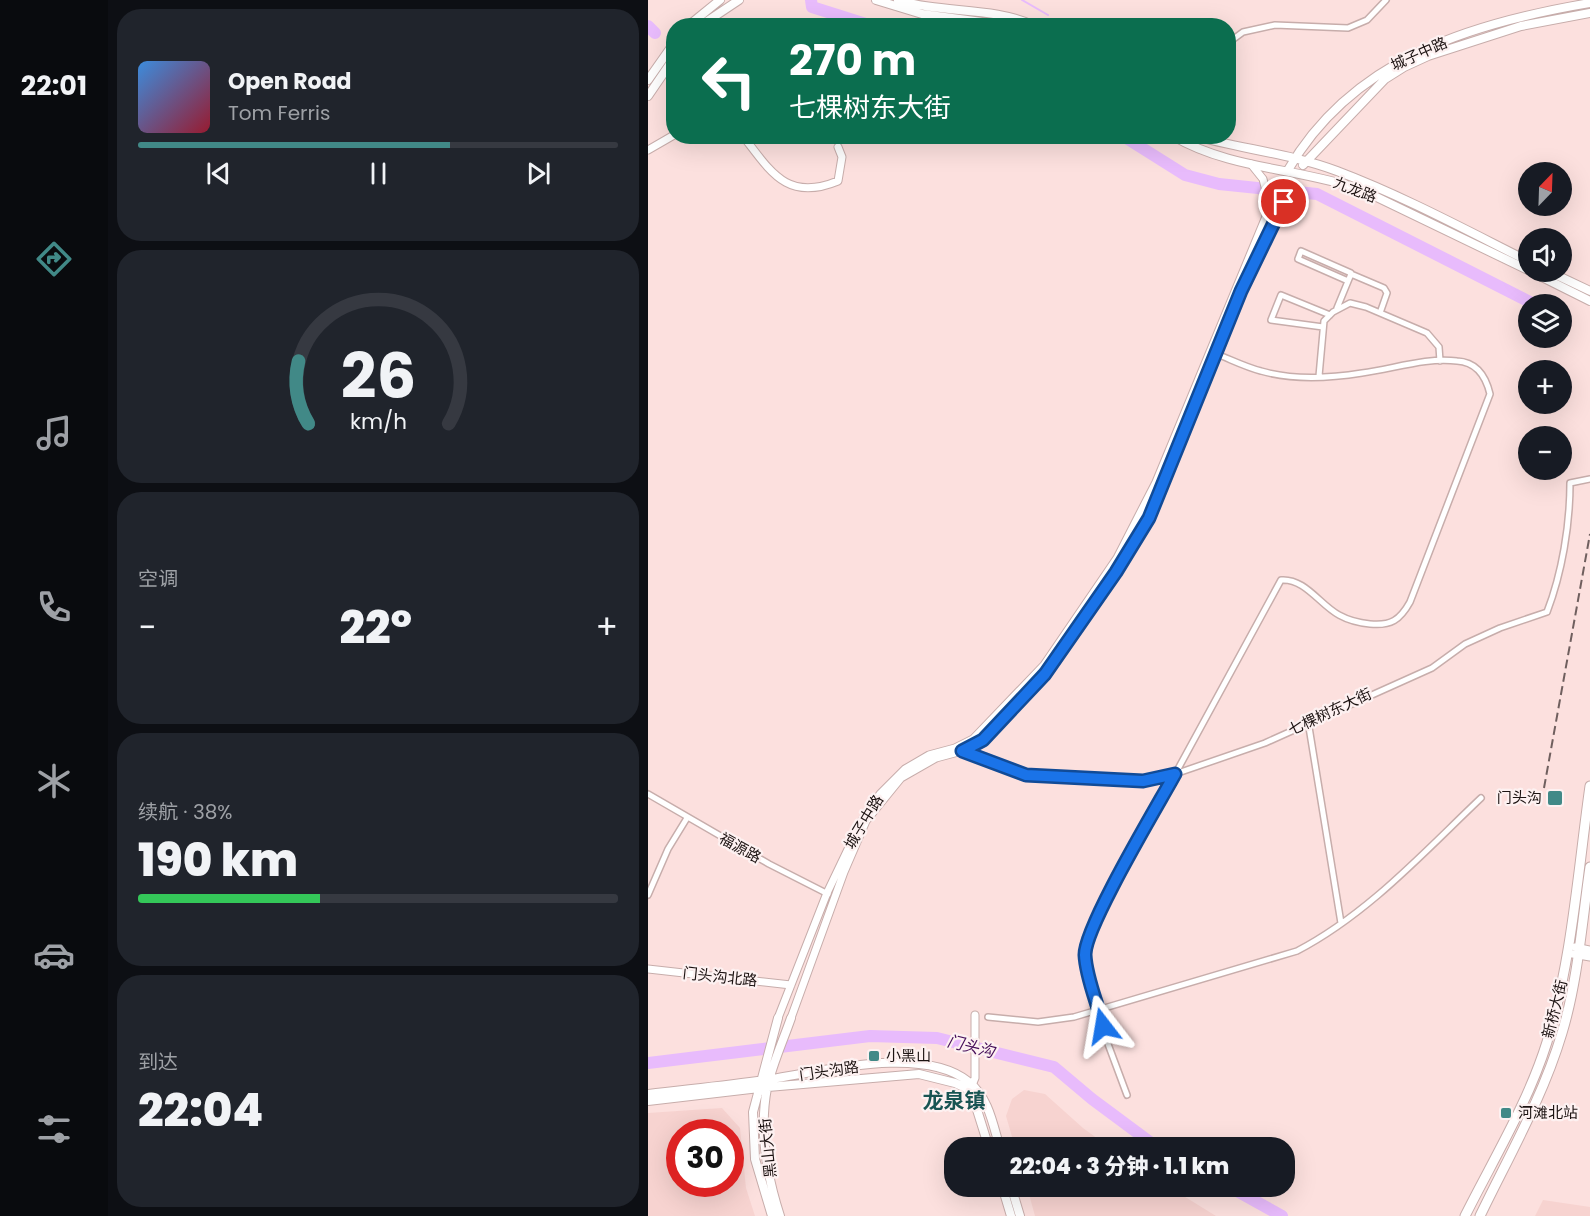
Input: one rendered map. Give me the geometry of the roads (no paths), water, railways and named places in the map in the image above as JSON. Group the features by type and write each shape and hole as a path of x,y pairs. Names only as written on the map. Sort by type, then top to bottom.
{"main road":[{"path":"698,18 720,0"},
{"path":"712,18 739,0"},
{"path":"876,0 922,14 952,18"},
{"path":"898,0 932,9 1013,18"},
{"name":"城子中路","path":"1288,170 1295,158 1336,109 1364,85 1404,57 1550,8 1590,3"},
{"name":"城子中路","path":"1298,173 1385,79 1404,67 1428,56 1521,26 1590,13"},
{"path":"648,80 666,54"},
{"path":"648,96 666,70"},
{"name":"九龙路","path":"1191,144 1229,161 1288,170 1333,180 1362,190 1518,265"},
{"name":"九龙路","path":"1223,144 1295,158 1388,192 1518,256"},
{"name":"九龙路","path":"1552,282 1590,301"},
{"path":"1571,282 1590,291"},
{"name":"新桥大街","path":"1465,1216 1522,1101 1546,1045 1558,1002 1590,786"},
{"name":"新桥大街","path":"1480,1216 1553,1059 1569,1006 1590,867"},
{"name":"城子中路","path":"758,1085 778,1018"},
{"name":"黑山大街","path":"780,1216 766,1160 764,1111 769,1083 791,1018"},
{"name":"门头沟路","path":"648,1101 769,1083 910,1074 955,1083 971,1089"},
{"name":"黑山大街","path":"758,1085 753,1112 755,1159 772,1216"},
{"name":"门头沟路","path":"648,1094 758,1085"},
{"path":"971,1089 986,1137"},
{"path":"971,1089 981,1094 997,1137"},
{"path":"1005,1197 1011,1216"},
{"path":"1014,1197 1020,1216"}],"street":[{"path":"1236,37 1243,32 1275,24 1348,28 1367,20 1386,0"},
{"path":"648,150 666,140"},
{"path":"750,144 782,182 804,187 827,186 838,181 842,157 838,147"},
{"path":"1251,164 1263,179 1270,208"},
{"name":"城子中路","path":"791,1018 835,896 867,821 901,778 973,739 1044,665 1117,558 1156,482 1214,353 1241,291 1284,202 1283,195 1277,195 1270,208 1214,353"},
{"path":"1348,281 1298,259 1301,251 1384,288 1387,293 1380,313"},
{"path":"1319,376 1323,327 1336,309 1351,274"},
{"path":"1323,327 1271,320 1281,295 1330,315"},
{"path":"1342,296 1435,338 1440,347 1440,361"},
{"path":"1336,309 1350,303 1365,307"},
{"path":"1126,1095 1108,1044 1085,954 1100,912 1281,580 1290,579 1339,615 1362,623 1385,626 1401,618 1410,602 1490,394 1486,378 1476,368 1459,360 1360,374 1319,376 1263,372 1214,353"},
{"name":"七棵树东大街","path":"958,749 1026,775 1143,781 1175,774 1265,743 1432,668 1465,644 1500,628 1547,612 1556,590 1570,503 1570,483 1590,479"},
{"path":"1308,722 1341,923"},
{"name":"城子中路","path":"778,1018 827,893 862,820 880,794 905,769 929,755 958,749"},
{"name":"福源路","path":"648,794 687,818 835,896"},
{"path":"988,1017 1038,1022 1074,1017 1297,951 1324,937 1377,896 1481,798"},
{"path":"648,896 669,849 687,818"},
{"path":"1567,949 1590,950"},
{"path":"1578,951 1590,957"},
{"name":"门头沟北路","path":"648,969 791,985"},
{"path":"971,1089 975,1015"}],"waterway":[{"path":"811,0 812,7 847,18"},
{"path":"1022,0 1048,15"},
{"path":"648,26 655,33"},
{"path":"1136,144 1185,175 1219,184 1317,194 1518,296"},
{"name":"门头沟","path":"648,1063 870,1036 937,1038 1054,1067 1143,1137"},
{"name":"门头沟","path":"1248,1197 1282,1216"}],"railway":[{"path":"1544,788 1590,534"}],"place":[{"name":"门头沟","path":"1555,798"},
{"name":"小黑山","path":"874,1056"},
{"name":"河滩北站","path":"1506,1113"}],"district":[{"name":"龙泉镇","path":"954,1101"}]}
